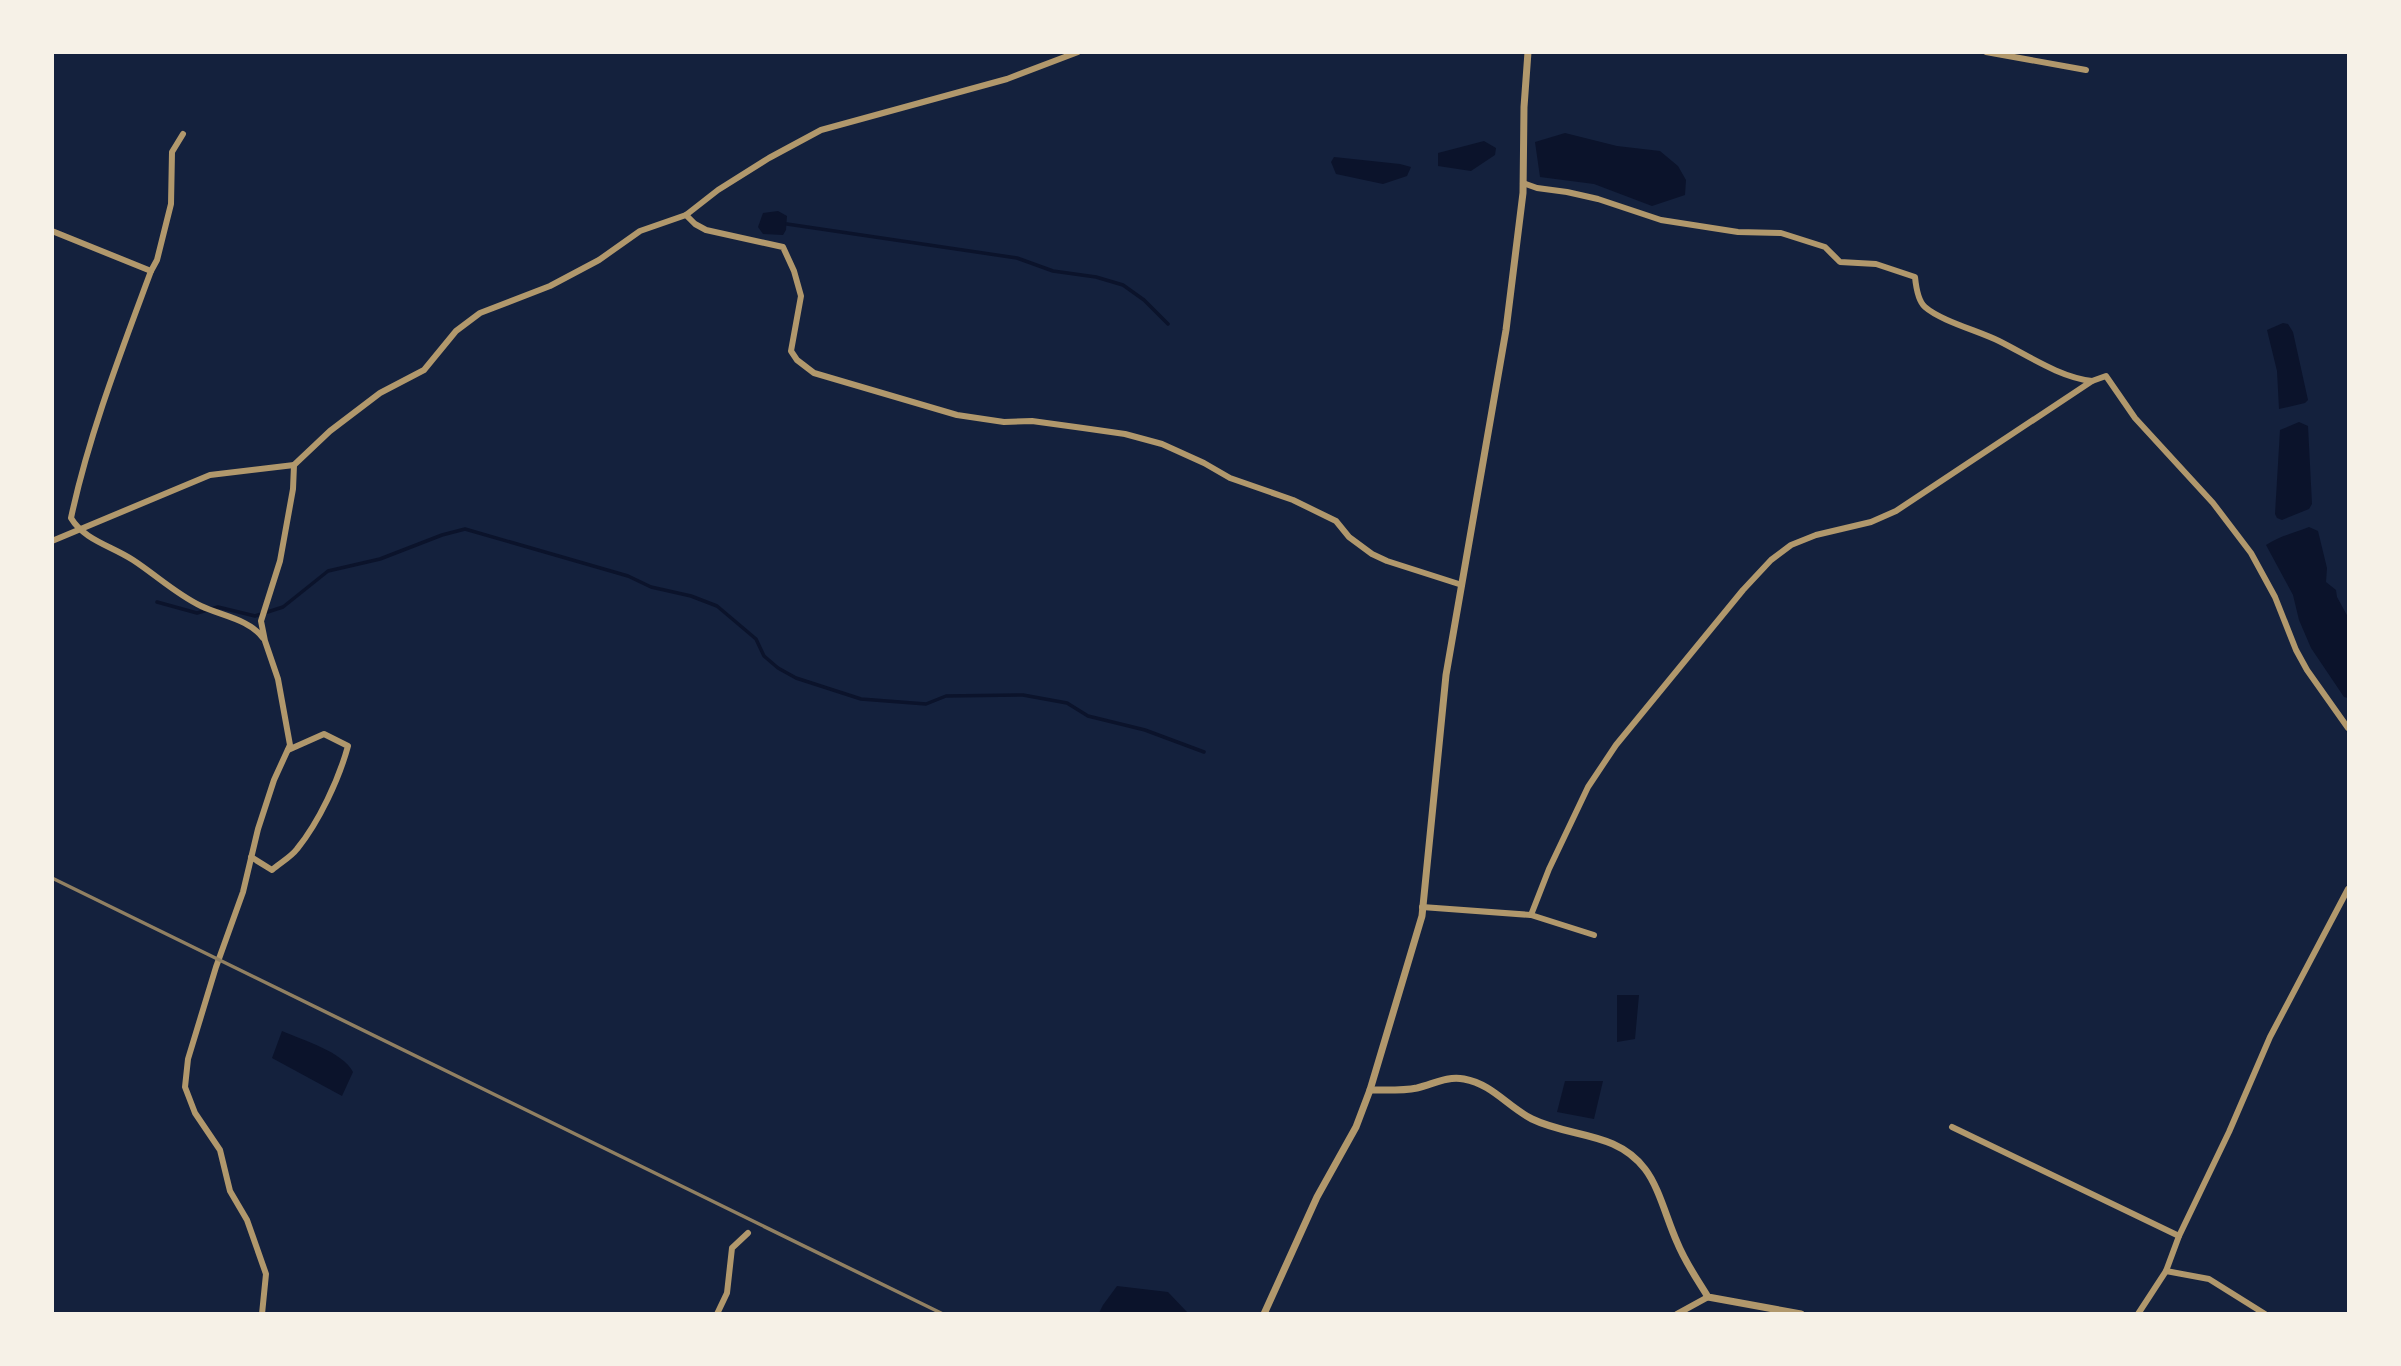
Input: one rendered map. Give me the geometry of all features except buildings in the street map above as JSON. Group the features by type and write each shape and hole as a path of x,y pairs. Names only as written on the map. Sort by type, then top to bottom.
{"street":[{"path":"52,541 210,475 294,465 330,431 380,393 424,370 456,331 480,313 550,286 599,260 640,232 686,215 718,190 821,130 1007,79 1078,52"},
{"path":"1264,1314 1317,1197 1356,1127 1370,1090 1422,916 1446,675 1506,330 1523,183 1528,52"},
{"path":"1986,52 2086,70"},
{"path":"183,134 172,152 171,204 157,260 150,271 100,414 78,482 71,518 78,530 134,561 155,578 202,607 245,622 257,630 265,641"},
{"path":"1523,183 1598,199 1661,220 1738,232 1781,233 1825,247 1840,262 1876,264 1915,277 1923,306 1934,313 2077,379 2092,381"},
{"path":"686,215 695,225 706,230 783,247 801,296 791,351 803,366 823,376 967,416 1003,422 1032,421 1125,434 1162,444 1205,463 1230,478 1293,500 1336,521 1349,537 1371,554 1462,585"},
{"path":"52,231 150,271"},
{"path":"1531,915 1588,787 1616,745 1734,600 1771,560 1791,545 1816,535 1871,522 1896,511 2092,381 2106,376 2135,418 2182,468 2244,543 2266,576 2307,670 2348,728"},
{"path":"262,1314 265,1274 262,1263 247,1220 230,1191 220,1150 195,1113 185,1087 188,1059 216,967 243,892 258,829 274,780 290,745 278,679 261,621 280,561 293,489 294,465"},
{"path":"251,857 272,870 296,850 342,769 348,746 324,734 289,750"},
{"path":"2138,1314 2166,1271 2179,1236 2229,1132 2270,1037 2348,889"},
{"path":"1422,907 1531,915 1594,935"},
{"path":"1370,1090 1406,1090 1447,1079 1465,1079 1493,1091 1531,1119 1597,1136 1633,1154 1648,1172 1685,1262 1708,1297"},
{"path":"1952,1127 2179,1236"},
{"path":"718,1314 727,1293 732,1248 748,1233"},
{"path":"2166,1271 2209,1279 2265,1314"},
{"path":"1676,1314 1708,1297 1801,1314"}],"water":[{"path":"1565,133 1617,146 1660,151 1678,166 1686,180 1685,195 1652,206 1594,184 1540,177 1535,142"},
{"path":"1484,141 1496,148 1495,155 1471,171 1438,166 1438,153"},
{"path":"1334,157 1411,167 1407,176 1383,184 1336,174 1331,162"},
{"path":"778,211 787,216 783,235 763,234 758,227 763,213"},
{"path":"2283,323 2288,324 2293,332 2308,400 2279,409 2277,371 2267,330"},
{"path":"2299,422 2308,426 2312,504 2309,509 2282,520 2275,514 2280,430"},
{"path":"2309,527 2318,531 2327,568 2326,582 2336,590 2348,617 2348,698 2344,697 2311,648 2299,620 2293,595 2266,545"},
{"path":"1617,995 1639,995 1635,1039 1617,1042"},
{"path":"282,1031 322,1047 348,1065 353,1072 342,1096 272,1058"},
{"path":"1565,1081 1603,1081 1594,1119 1557,1112"},
{"path":"1117,1286 1168,1292 1188,1313 1099,1313"}],"waterway":[{"path":"787,224 1017,258 1053,271 1096,277 1123,285 1144,300 1168,324"},
{"path":"157,602 197,613 218,607 255,616 283,607 328,571 380,559 465,529 628,576 651,587 691,596 717,606 756,639 764,656 778,668 796,678 861,699 926,704 946,696 1023,695 1067,703 1088,716 1145,730 1204,752"}],"railway":[{"path":"52,878 943,1314"}]}
